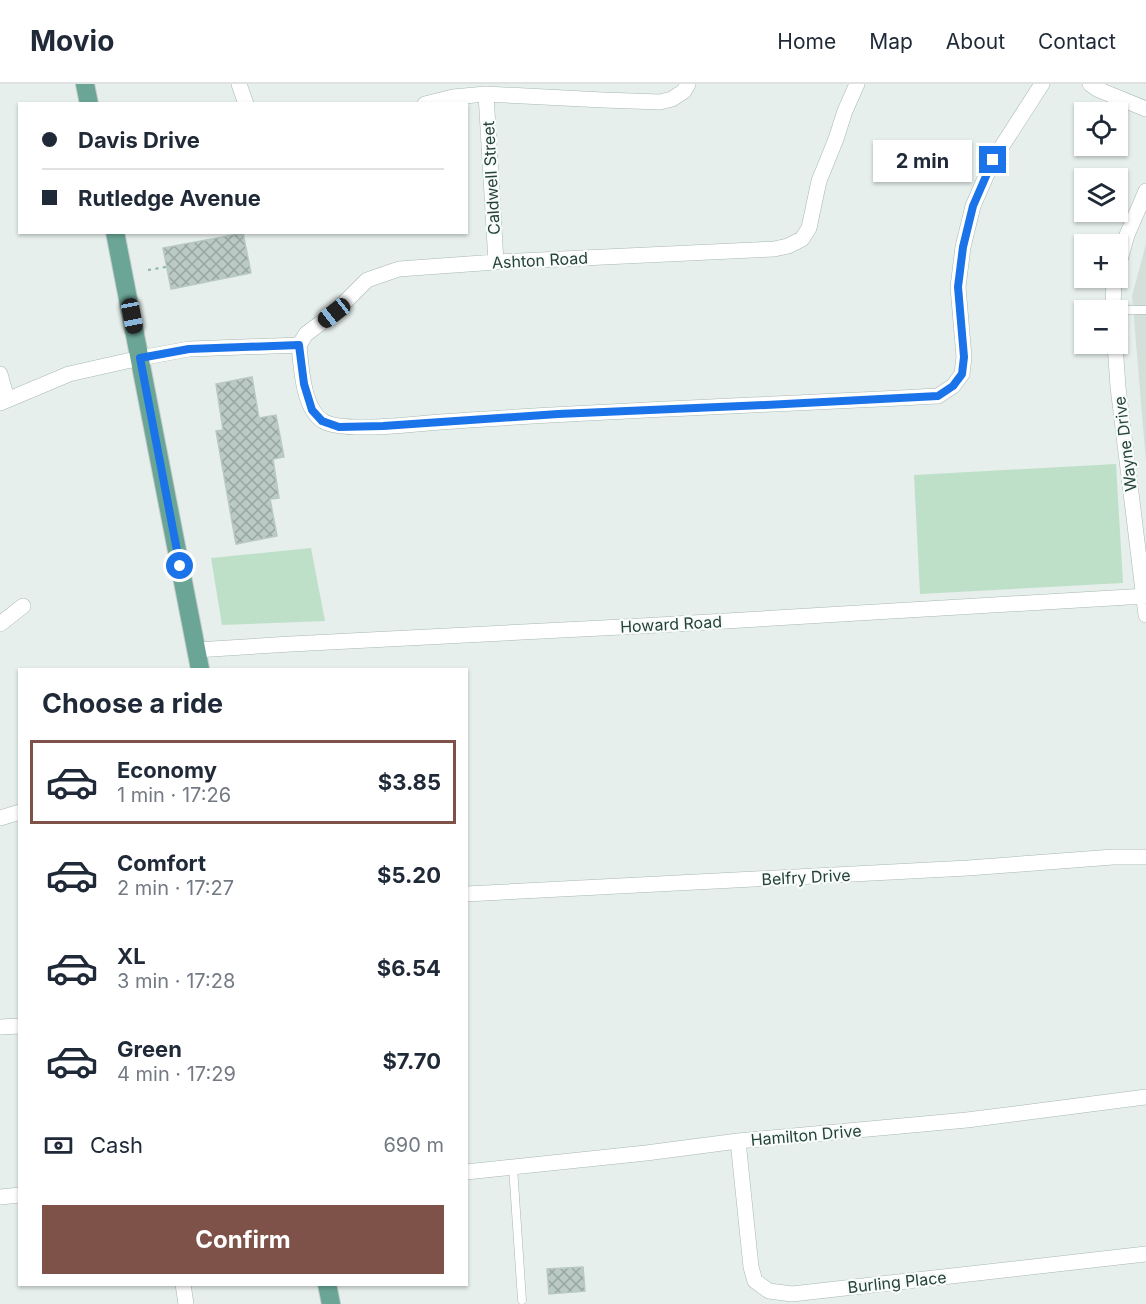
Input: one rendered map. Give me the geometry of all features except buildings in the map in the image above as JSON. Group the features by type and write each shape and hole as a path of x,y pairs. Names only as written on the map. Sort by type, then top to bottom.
{"main road":[{"path":"85,84 89,102"},
{"path":"115,234 200,668"},
{"path":"327,1286 331,1304"}],"street":[{"path":"239,84 245,102"},
{"path":"433,102 453,97 486,94 660,102 672,99 684,91 688,84"},
{"name":"Ashton Road","path":"299,345 306,334 334,313 367,280 399,269 496,262 774,249 788,246 802,239 809,228 819,181 857,84"},
{"path":"0,374 3,401 69,374 140,358 189,349 299,345 304,384 312,410 322,421 339,427 938,396 953,386 962,374 964,357 958,287 963,247 973,206 993,160 1042,84"},
{"path":"1090,84 1146,109"},
{"name":"Caldwell Street","path":"486,94 496,262"},
{"path":"1127,234 1146,191"},
{"name":"Wayne Drive","path":"1116,354 1146,615"},
{"name":"Howard Road","path":"196,650 1145,596"},
{"path":"0,624 23,606"},
{"path":"0,818 18,813"},
{"name":"Belfry Drive","path":"468,894 1146,857"},
{"path":"0,1027 18,1026"},
{"name":"Hamilton Drive","path":"468,1172 738,1141 967,1120 1146,1097"},
{"name":"Burling Place","path":"738,1141 751,1267 755,1281 770,1291 792,1294 1146,1254"},
{"path":"0,1197 18,1195"},
{"path":"183,1286 186,1304"}],"lane":[{"path":"1128,310 1146,310"},
{"path":"513,1167 522,1300"}],"path":[{"path":"148,270 166,267"}],"shaded area":[{"path":"1146,244 1146,462 1132,296"}],"green space":[{"path":"1116,464 1123,583 920,594 914,475"},
{"path":"311,548 325,621 222,625 211,558"}],"route":[{"path":"180,566 140,358 189,349 299,345 304,384 312,410 322,421 339,427 938,396 953,386 962,374 964,357 958,287 963,247 973,206 993,160"}]}
